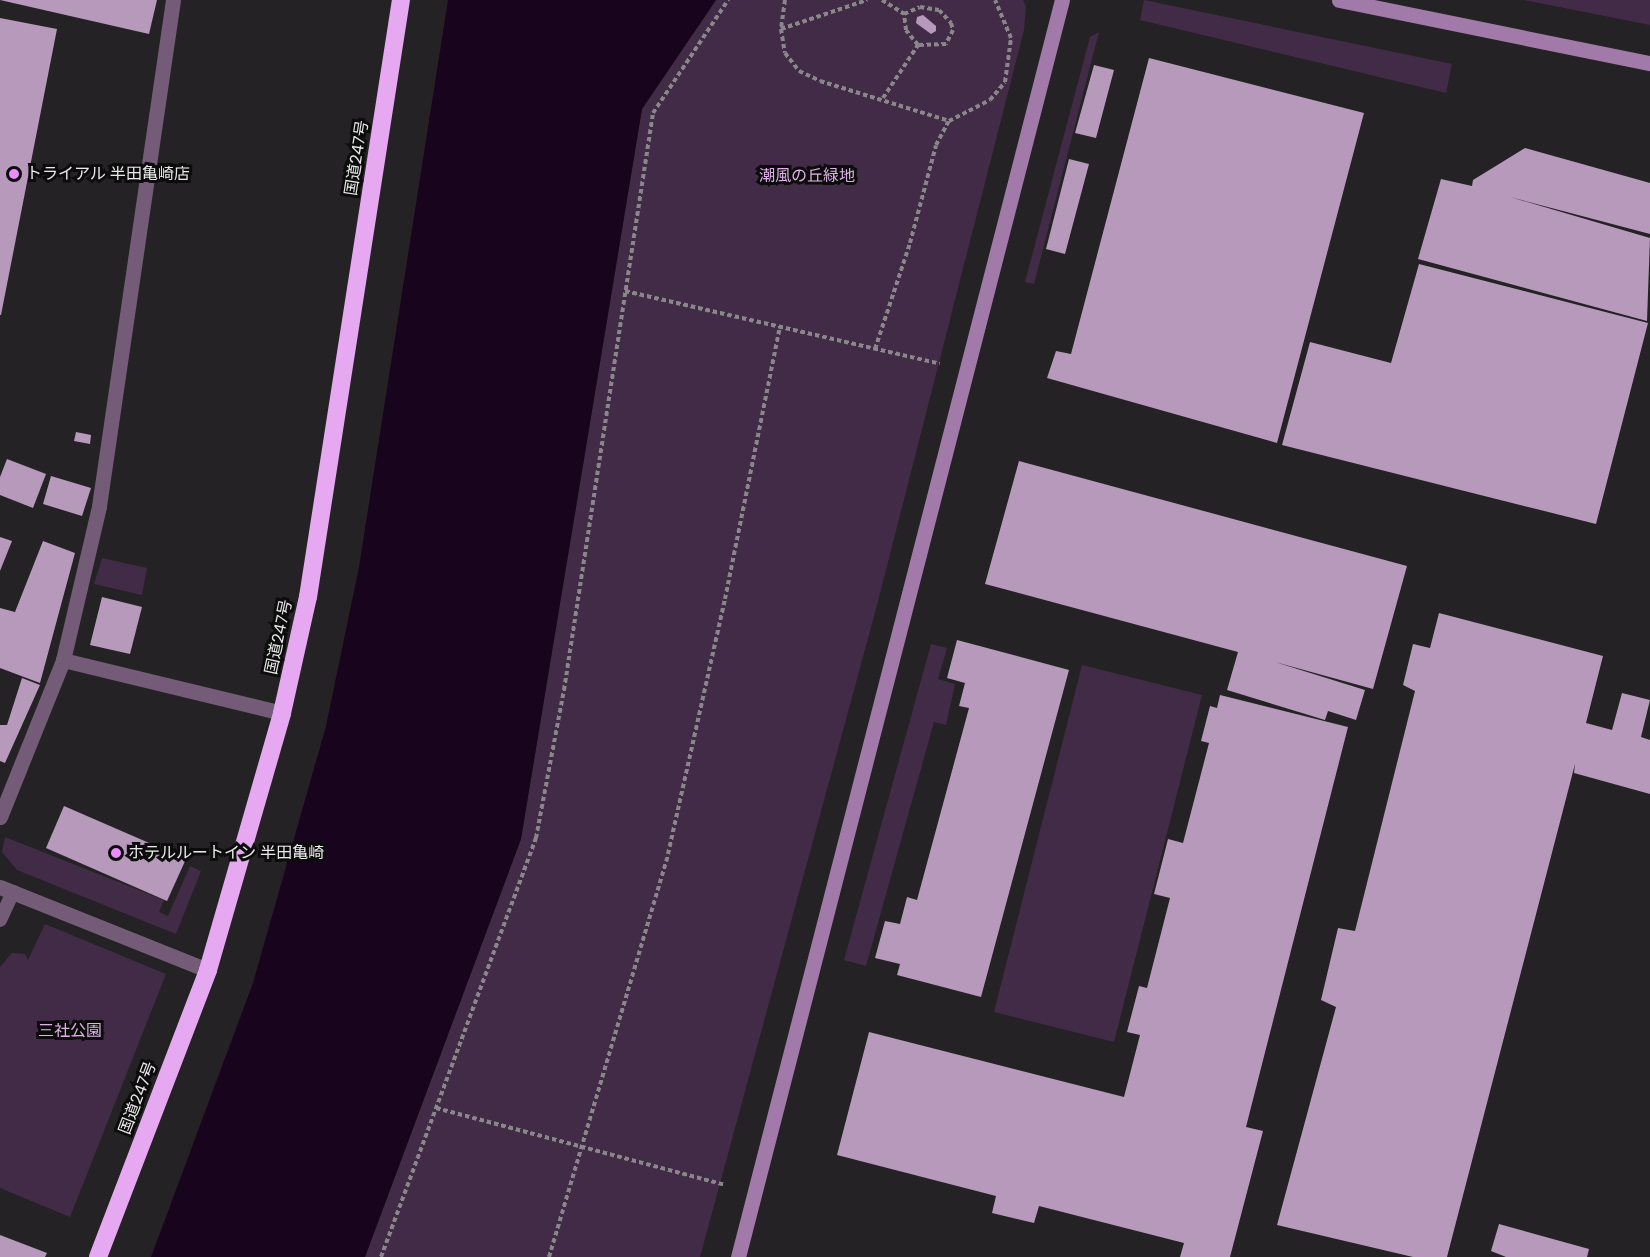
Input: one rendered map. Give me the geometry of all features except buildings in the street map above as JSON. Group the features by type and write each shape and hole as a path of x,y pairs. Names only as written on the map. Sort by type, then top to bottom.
{"highway":[{"name":"国道247号","path":"98,1257 208,970 282,713 308,597 401,0"}],"street":[{"path":"0,817 63,660 99,506 173,0"},
{"path":"738,1257 1062,0"},
{"path":"1339,0 1650,63"},
{"path":"63,660 282,713"},
{"path":"6,889 208,970"}],"lane":[{"path":"0,920 6,889"}],"path":[{"path":"381,1257 536,838 564,690 653,113 728,0"},
{"path":"785,0 781,29 785,53 799,71 820,81 883,98 949,121"},
{"path":"781,29 867,0"},
{"path":"882,0 904,14 928,7 939,10 951,23 953,30 946,44 918,45"},
{"path":"875,349 907,252 936,145 949,121 990,100 1005,82 1011,38 995,0"},
{"path":"904,14 906,30 918,45"},
{"path":"883,98 918,45"},
{"path":"626,291 940,364"},
{"path":"549,1257 668,854 725,599 780,327"},
{"path":"436,1108 582,1150 725,1185"}],"green space":[{"name":"潮風の丘緑地","path":"716,0 1023,0 1026,6 1024,30 876,609 700,1257 365,1257 521,839 642,109"},
{"path":"1144,0 1452,64 1446,93 1140,20"},
{"path":"1524,0 1650,0 1650,25"},
{"path":"1099,32 1034,284 1025,282 1090,37"},
{"path":"102,558 147,568 142,595 94,584"},
{"path":"931,644 947,648 938,679 955,684 946,725 934,722 866,966 844,960"},
{"path":"1082,665 1202,695 1114,1042 994,1012"},
{"path":"5,837 164,900 159,912 168,916 190,866 201,871 176,934 17,870 2,852"},
{"name":"三社公園","path":"45,924 166,974 70,1217 0,1188 0,967 12,953 25,954 28,960"}],"shaded area":[{"path":"448,0 716,0 642,109 521,839 365,1257 151,1257 253,983 326,726 359,567"}],"place":[{"name":"トライアル 半田亀崎店","path":"14,174"},
{"name":"ホテルルートイン 半田亀崎","path":"116,853"}]}
